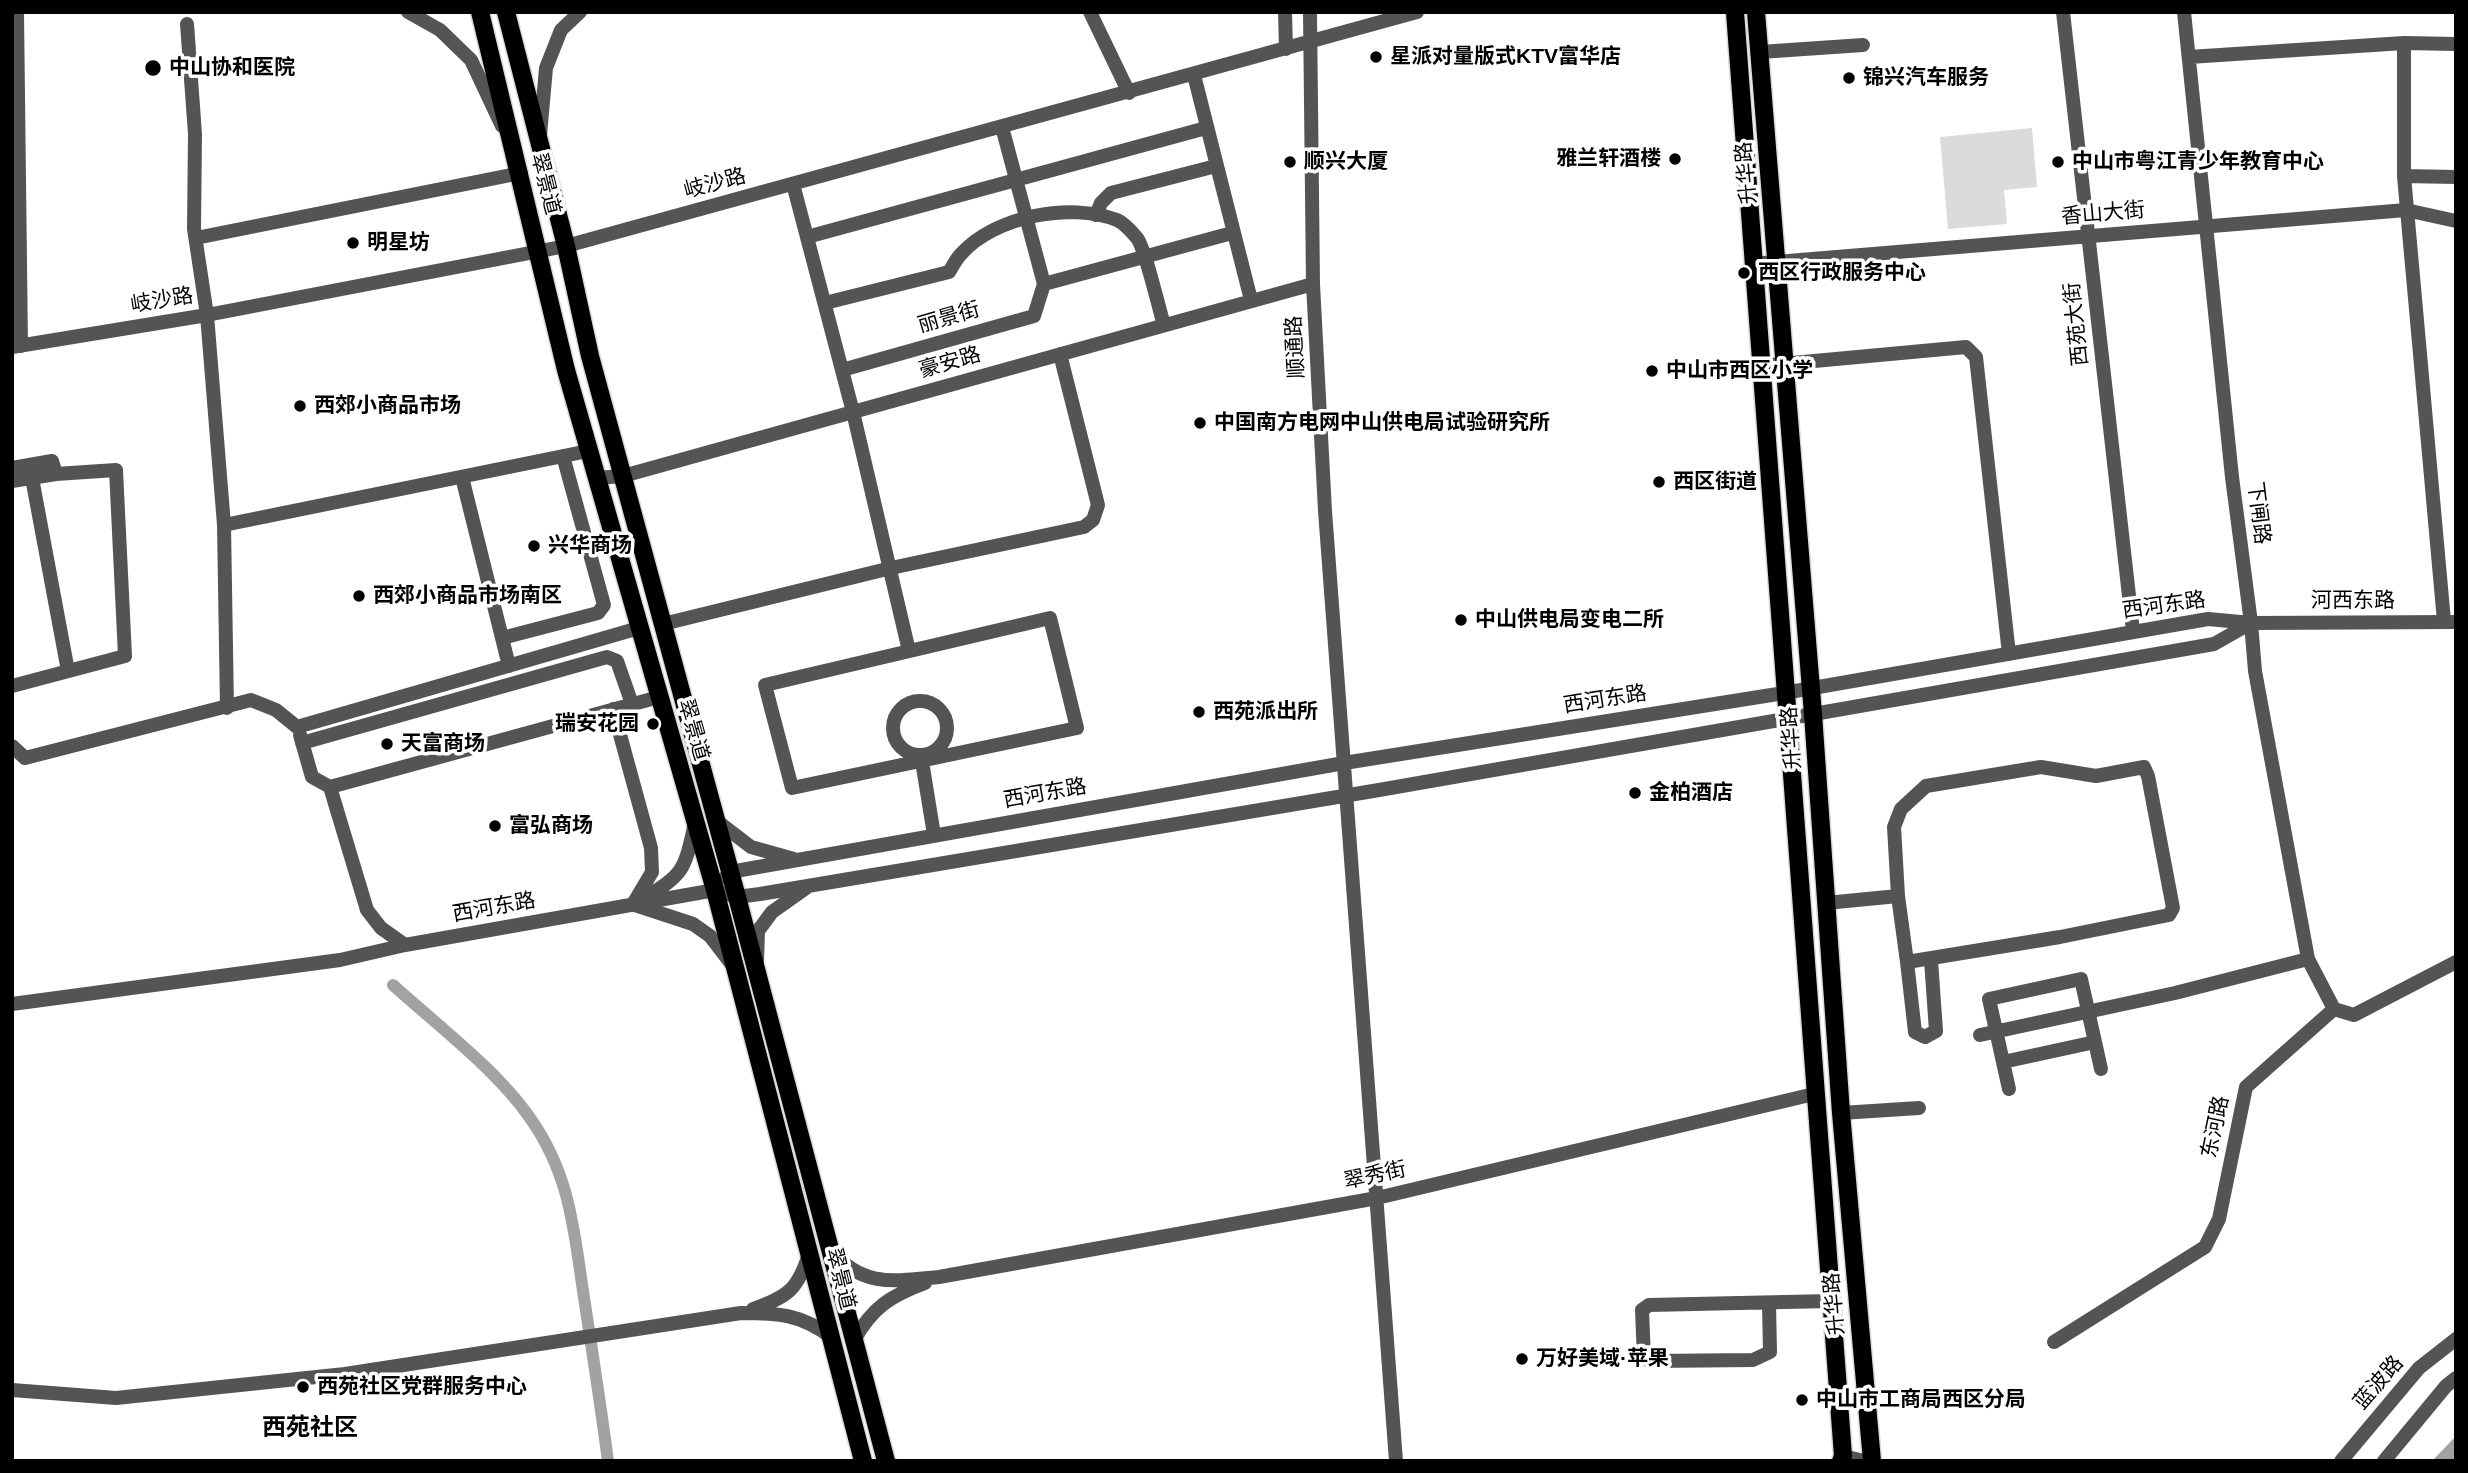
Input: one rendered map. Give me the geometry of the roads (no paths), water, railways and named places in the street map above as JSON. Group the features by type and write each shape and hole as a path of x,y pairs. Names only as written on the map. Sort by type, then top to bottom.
{"main road":[{"name":"翠景道","path":"480,12 566,370 715,890 863,1461"},
{"name":"翠景道","path":"506,12 566,246 590,356 717,821 886,1461"},
{"name":"升华路","path":"1735,12 1843,1459"},
{"name":"升华路","path":"1756,12 1813,713 1841,1113 1872,1461"}],"street":[{"path":"17,12 17,347"},
{"path":"408,12 440,30 471,60 513,149"},
{"path":"540,144 546,68 561,30 580,12"},
{"path":"1090,12 1129,93"},
{"path":"1285,12 1286,49"},
{"name":"顺通路","path":"1310,12 1313,284 1325,511 1396,1461"},
{"name":"岐沙路","path":"17,347 207,315 566,246 1417,12"},
{"name":"西苑大街","path":"2063,12 2133,631"},
{"name":"下闸路","path":"2184,12 2255,671 2308,959 2334,1009"},
{"path":"187,24 195,134 196,238 207,315 224,525 228,708"},
{"path":"2189,57 2404,43 2456,44"},
{"path":"2404,43 2406,209 2450,621"},
{"path":"1759,52 1863,45"},
{"path":"1194,75 1251,300"},
{"path":"1002,127 1044,284 1232,233"},
{"path":"807,237 1206,128"},
{"path":"1096,215 1101,203 1111,193 1216,166"},
{"path":"196,238 520,173"},
{"path":"2404,176 2456,177"},
{"path":"793,184 853,412 909,651"},
{"name":"香山大街","path":"1752,264 2406,209 2456,221"},
{"path":"825,303 949,272 960,254 982,237 1026,218 1070,212 1120,221 1139,241 1164,325"},
{"name":"丽景街","path":"842,370 1034,316 1044,284"},
{"name":"豪安路","path":"596,478 623,477 1313,284"},
{"path":"1760,366 1966,347 1976,357 2009,654"},
{"path":"663,624 891,568 1084,527 1093,520 1098,505 1060,354"},
{"path":"224,525 589,452"},
{"path":"502,638 598,613 603,609 563,456"},
{"path":"12,468 52,461 56,474"},
{"path":"12,481 56,474 116,470 125,656 12,686"},
{"path":"462,477 509,666"},
{"path":"32,478 68,671"},
{"path":"1050,618 1077,728 921,757 792,788 765,685 909,651 1050,618"},
{"name":"西河东路","path":"730,872 1344,763 1784,693 2133,631 2208,619 2251,623"},
{"name":"河西东路","path":"2251,623 2450,621"},
{"name":"西河东路","path":"12,1004 340,960 405,945 715,890 737,897 1346,796 2214,644 2251,623"},
{"path":"298,727 639,628"},
{"path":"302,743 607,657 618,661 632,704"},
{"path":"330,787 659,697"},
{"path":"12,746 25,758 251,700 276,710 298,727 312,777 330,787 367,910 381,928 405,945"},
{"path":"613,709 651,848 652,872 633,904"},
{"path":"921,757 934,835"},
{"path":"1907,962 1931,960 2169,915 2173,908 2148,776 2144,767 2096,776 2041,767 1926,786 1901,809 1894,827 1898,896 1914,1032 1925,1037 1936,1031 1931,960"},
{"path":"717,821 751,847 799,860"},
{"path":"633,904 672,881 686,862 695,823"},
{"path":"715,890 730,872"},
{"path":"756,970 758,931 772,912 809,886"},
{"path":"1826,903 1898,896"},
{"path":"633,904 693,924 710,936 736,971"},
{"path":"1980,1035 2175,993 2308,959"},
{"path":"2334,1009 2354,1015 2456,962"},
{"path":"2009,1089 1989,999 2081,979 2101,1069"},
{"name":"东河路","path":"2054,1342 2205,1248 2219,1219 2246,1087 2334,1009"},
{"path":"2003,1062 2095,1042"},
{"name":"翠秀街","path":"939,1277 1377,1198 1814,1094"},
{"path":"1841,1113 1919,1108"},
{"path":"830,1248 853,1272 878,1280 939,1277"},
{"path":"741,1313 786,1294 801,1278 809,1252"},
{"path":"854,1340 875,1310 891,1297 939,1277"},
{"path":"1769,1303 1770,1352 1761,1358 1650,1361 1644,1358 1642,1310 1649,1305 1830,1301"},
{"path":"12,1390 116,1398 345,1374 741,1313 770,1313 799,1318 814,1324 831,1337"},
{"name":"蓝波路","path":"2341,1461 2419,1368 2456,1339"},
{"path":"2384,1461 2446,1386 2456,1378"},
{"path":"1843,1459 1864,1461"}],"waterway":[{"path":"393,985 466,1048 501,1083 530,1118 555,1162 574,1230 608,1461"}],"place":[{"name":"星派对量版式KTV富华店","path":"1376,57"},
{"name":"中山协和医院","path":"153,68"},
{"name":"锦兴汽车服务","path":"1849,78"},
{"name":"雅兰轩酒楼","path":"1675,159"},
{"name":"顺兴大厦","path":"1290,162"},
{"name":"中山市粤江青少年教育中心","path":"2058,162"},
{"name":"明星坊","path":"353,243"},
{"name":"西区行政服务中心","path":"1744,273"},
{"name":"中山市西区小学","path":"1652,371"},
{"name":"西郊小商品市场","path":"300,406"},
{"name":"中国南方电网中山供电局试验研究所","path":"1200,423"},
{"name":"西区街道","path":"1659,482"},
{"name":"兴华商场","path":"534,546"},
{"name":"西郊小商品市场南区","path":"359,596"},
{"name":"中山供电局变电二所","path":"1461,620"},
{"name":"西苑派出所","path":"1199,712"},
{"name":"瑞安花园","path":"653,724"},
{"name":"天富商场","path":"387,744"},
{"name":"金柏酒店","path":"1635,793"},
{"name":"富弘商场","path":"495,826"},
{"name":"万好美域·苹果","path":"1522,1359"},
{"name":"西苑社区党群服务中心","path":"303,1387"},
{"name":"中山市工商局西区分局","path":"1802,1400"}],"district":[{"name":"西苑社区","path":"310,1428"}]}
